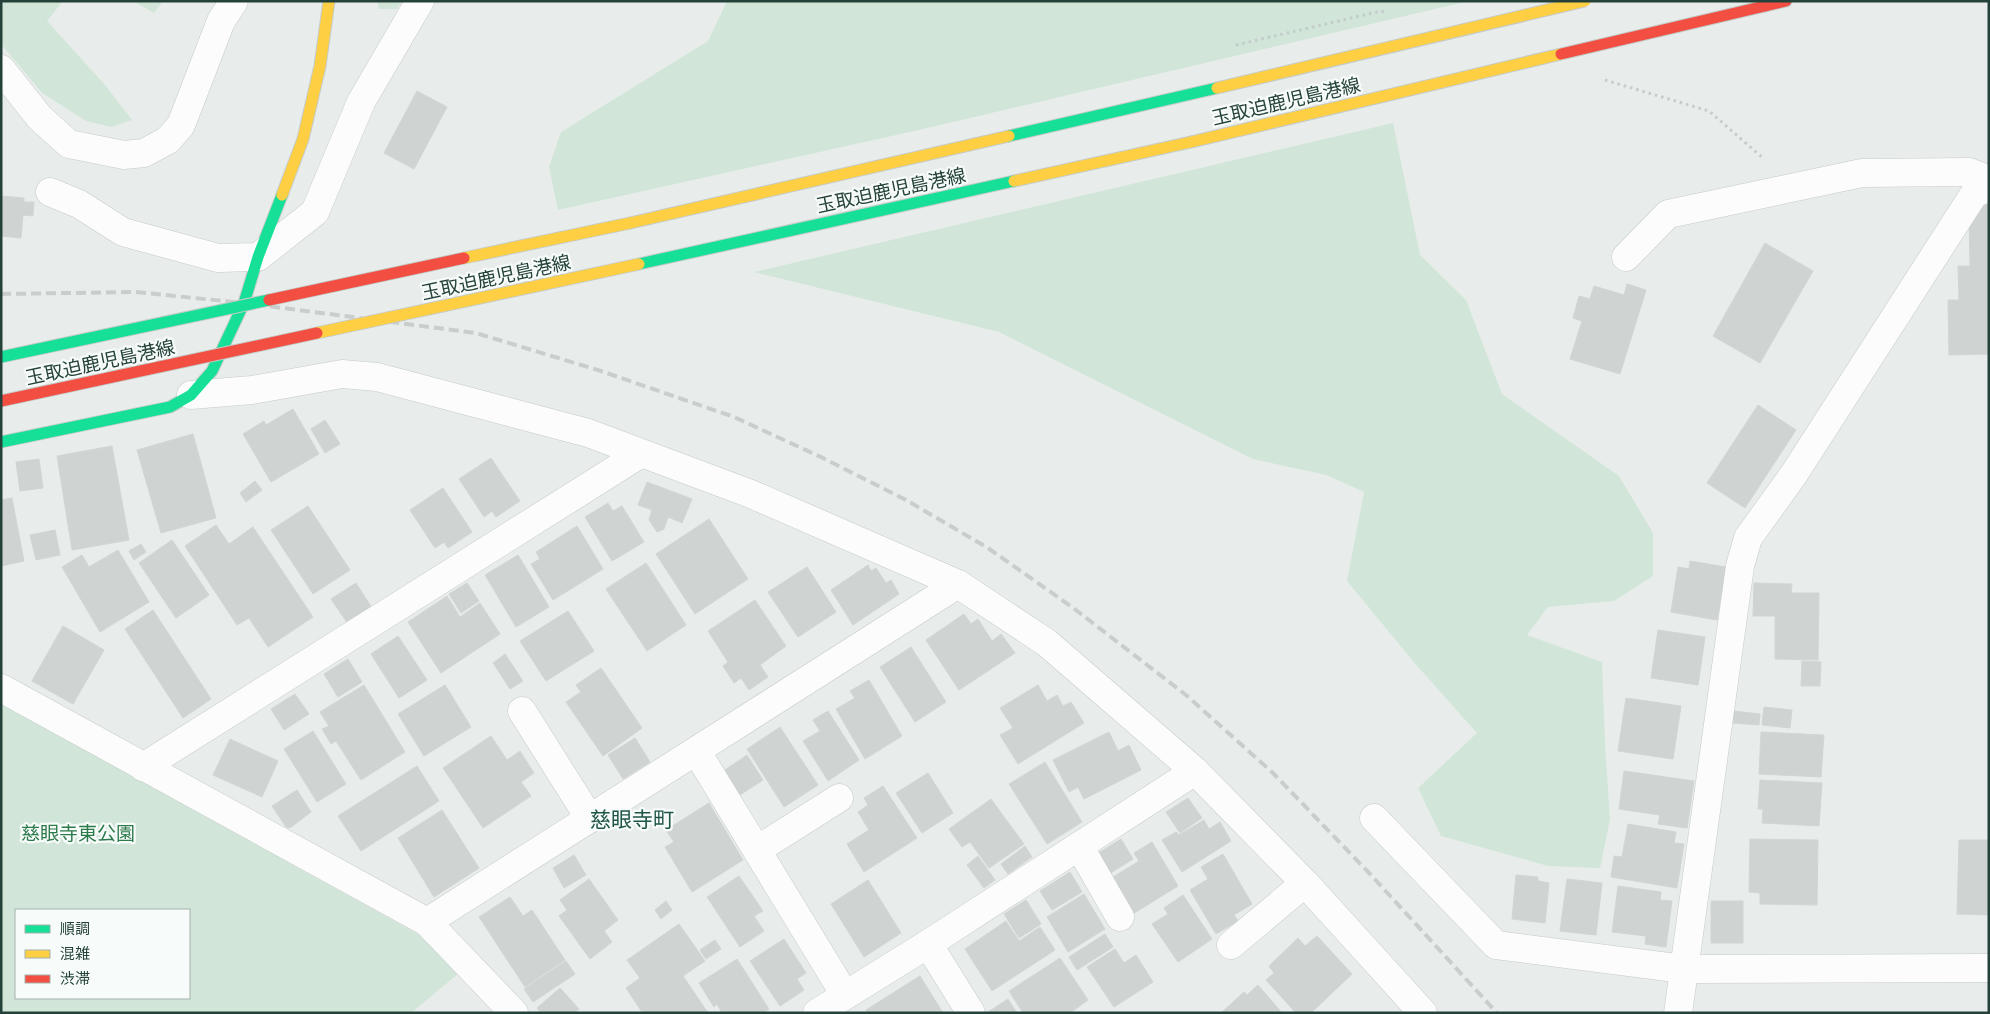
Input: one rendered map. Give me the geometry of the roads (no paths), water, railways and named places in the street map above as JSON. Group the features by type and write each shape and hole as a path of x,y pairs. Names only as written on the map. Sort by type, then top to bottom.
{"main road":[{"path":"1,442 170,407 191,395 212,371 244,303 258,257 303,139 320,66 329,1"},
{"name":"玉取迫鹿児島港線","path":"1,357 630,223 1585,1"},
{"name":"玉取迫鹿児島港線","path":"1,401 639,264 1191,142 1786,1"}],"street":[{"path":"1,69 40,118 69,144 124,156 144,153 168,140 181,125 221,21 234,1"},
{"path":"50,192 79,204 123,232 132,235 218,258 258,257 315,212 361,102 420,1"},
{"path":"1626,257 1668,214 1862,173 1969,172 1989,180"},
{"path":"1678,1013 1740,566 1748,538 1794,474 1974,194 1989,187"},
{"path":"191,395 252,390 342,374 359,374 588,433 751,494 958,584 1047,643 1195,771 1305,883 1423,1013"},
{"path":"143,767 640,454"},
{"path":"427,922 958,584"},
{"path":"1,688 427,922 514,1013"},
{"path":"522,711 590,819"},
{"path":"696,752 845,995"},
{"path":"817,1013 928,944 1195,771"},
{"path":"756,850 839,798"},
{"path":"1374,818 1496,945 1684,968 1989,968"},
{"path":"1079,846 1120,917"},
{"path":"1231,945 1305,883"},
{"path":"928,944 971,1013"}],"railway":[{"path":"1,294 135,292 244,303 476,333 601,371 734,417 823,458 906,500 988,548 1072,607 1186,695 1273,773 1371,875 1497,1013"}],"district":[{"name":"慈眼寺町","path":"632,820"}],"park label":[{"name":"慈眼寺東公園","path":"78,833"}]}
